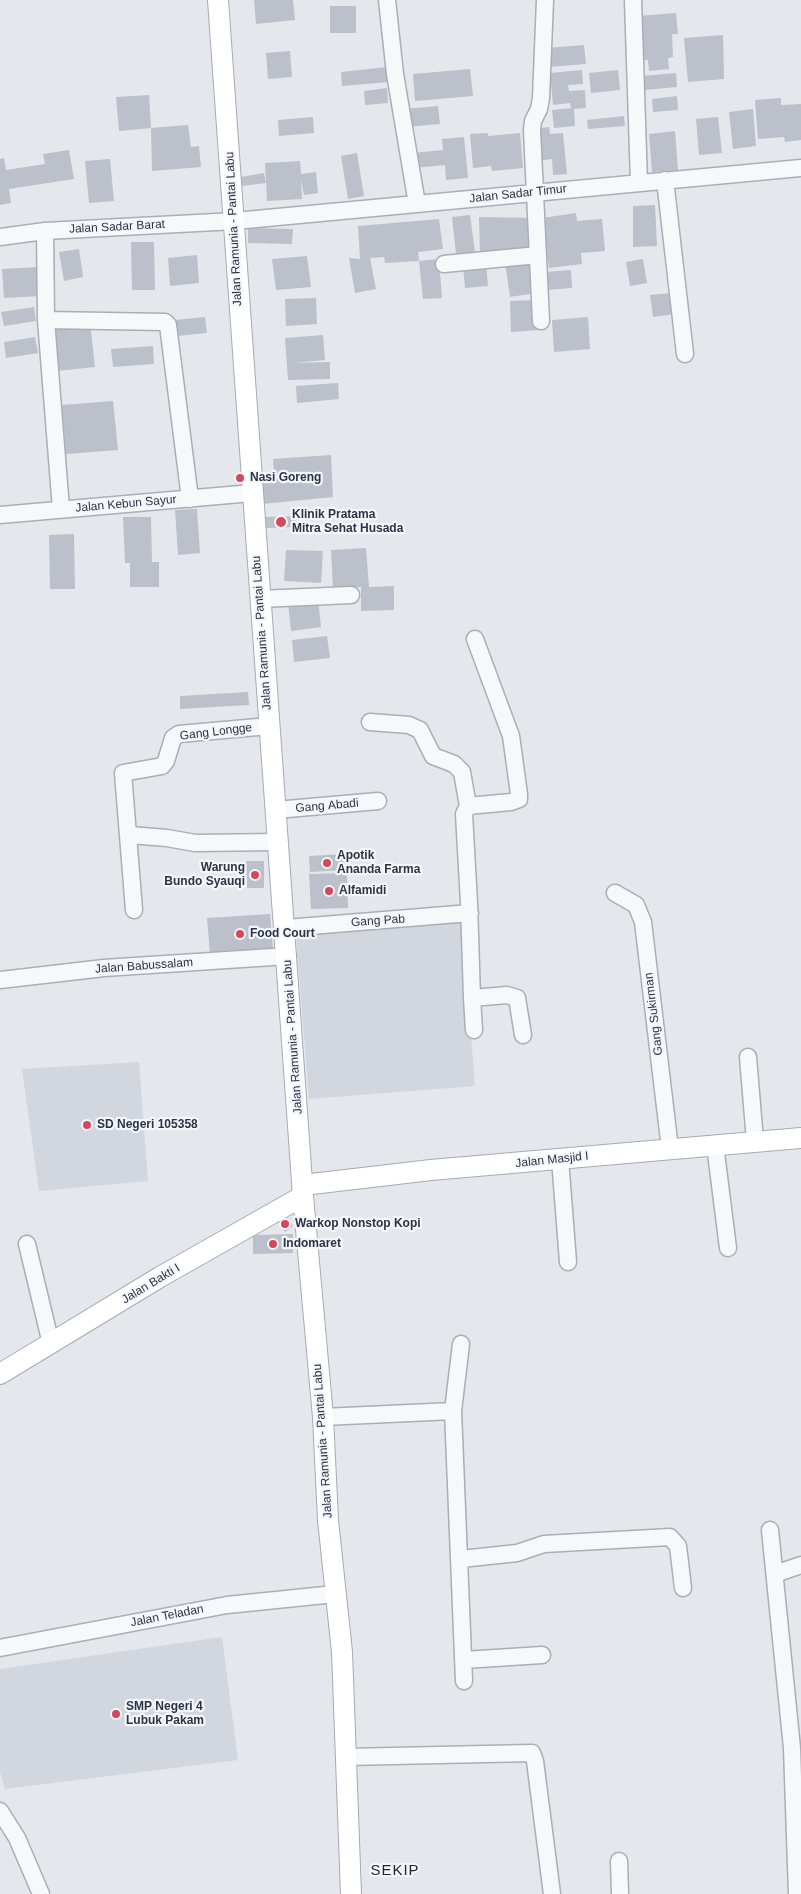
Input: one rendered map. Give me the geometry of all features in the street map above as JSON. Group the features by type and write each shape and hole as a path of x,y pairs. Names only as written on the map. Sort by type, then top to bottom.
{"main road":[{"name":"Jalan Ramunia - Pantai Labu","path":"218,0 235,220 269,726 286,928 303,1190 323,1417 328,1520 342,1652 351,1894"},
{"name":"Jalan Masjid I","path":"303,1190 430,1170 801,1138"},
{"name":"Jalan Bakti I","path":"0,1374 303,1190"}],"street":[{"path":"386,0 395,74 417,204"},
{"path":"541,321 533,121 539,109 541,98 546,0"},
{"path":"633,0 639,183"},
{"name":"Jalan Sadar Timur","path":"235,220 801,168"},
{"path":"665,180 685,354"},
{"name":"Jalan Sadar Barat","path":"0,237 45,231 235,220"},
{"path":"45,231 46,320 62,509"},
{"path":"444,264 538,255"},
{"path":"46,320 165,322 168,325 190,499"},
{"name":"Jalan Kebun Sayur","path":"0,515 252,493"},
{"path":"260,599 351,595"},
{"path":"468,806 511,802 519,799 511,736 475,639"},
{"path":"370,722 409,725 420,730 433,756 454,764 462,772 468,806 464,814 474,1030"},
{"name":"Gang Longge","path":"130,835 123,773 162,766 166,761 173,738 179,734 269,726"},
{"name":"Gang Abadi","path":"276,810 378,801"},
{"path":"134,910 130,835 167,838 195,843 278,842"},
{"name":"Gang Sukirman","path":"615,893 636,905 643,922 670,1148"},
{"name":"Gang Pab","path":"286,928 470,913"},
{"name":"Jalan Babussalam","path":"0,980 104,968 288,956"},
{"path":"472,998 507,995 517,998 523,1035"},
{"path":"748,1057 755,1141"},
{"path":"716,1145 728,1248"},
{"path":"560,1159 568,1262"},
{"path":"27,1244 51,1344"},
{"path":"461,1344 453,1410 461,1559 464,1681"},
{"path":"323,1417 453,1410"},
{"path":"770,1530 792,1748 797,1894"},
{"path":"461,1559 517,1553 544,1544 670,1536 678,1546 683,1588"},
{"path":"775,1574 801,1565"},
{"name":"Jalan Teladan","path":"0,1648 227,1605 335,1594"},
{"path":"464,1660 542,1655"},
{"path":"346,1757 532,1753 535,1761 552,1894"},
{"path":"1,1812 17,1838 41,1894"},
{"path":"618,1862 620,1894"}],"shaded area":[{"path":"462,922 475,1086 309,1099 296,935"},
{"name":"SD Negeri 105358","path":"139,1062 148,1181 39,1191 22,1069"},
{"name":"SMP Negeri 4 Lubuk Pakam","path":"222,1637 238,1760 5,1789 0,1772 0,1669"}],"building":[{"path":"254,0 293,0 295,20 256,24"},
{"path":"330,6 356,6 356,33 330,33"},
{"path":"676,13 678,34 672,34 673,57 668,58 669,69 649,71 648,60 642,60 638,16"},
{"path":"723,35 724,79 688,82 684,38"},
{"path":"584,45 586,64 549,67 547,48"},
{"path":"290,51 292,77 268,79 266,53"},
{"path":"387,67 389,82 342,86 341,72"},
{"path":"470,69 473,96 415,101 413,74"},
{"path":"582,70 583,84 568,85 569,91 585,90 586,108 574,109 575,126 554,128 552,110 571,108 570,103 553,105 550,73"},
{"path":"618,70 620,90 591,93 589,73"},
{"path":"676,73 677,87 644,90 642,76"},
{"path":"387,88 388,103 365,105 364,91"},
{"path":"149,95 151,128 119,131 116,97"},
{"path":"677,96 678,110 653,112 652,99"},
{"path":"781,98 781,105 801,104 801,140 785,142 784,137 758,139 755,100"},
{"path":"438,106 440,124 406,127 405,109"},
{"path":"753,109 756,146 733,149 729,112"},
{"path":"624,116 625,126 588,129 587,120"},
{"path":"313,117 314,133 279,136 278,120"},
{"path":"718,117 722,153 699,155 696,119"},
{"path":"188,125 191,147 199,146 201,167 152,171 151,128"},
{"path":"549,127 550,134 563,133 567,174 553,175 552,159 537,161 534,129"},
{"path":"675,131 678,170 652,172 649,134"},
{"path":"488,133 488,136 520,133 523,168 492,171 491,166 473,168 470,134"},
{"path":"464,137 468,178 446,180 445,165 414,168 413,153 443,150 442,139"},
{"path":"69,150 74,179 9,189 11,203 0,205 0,159 4,158 6,170 45,164 43,154"},
{"path":"357,153 364,196 348,199 341,156"},
{"path":"110,159 114,201 89,203 85,161"},
{"path":"300,161 301,174 316,172 318,193 304,195 301,180 302,199 267,201 265,163"},
{"path":"264,173 266,183 242,186 241,177"},
{"path":"655,205 657,246 633,247 633,206"},
{"path":"576,213 577,221 602,219 605,251 581,253 582,264 549,268 542,218"},
{"path":"470,215 475,252 456,254 452,217"},
{"path":"479,217 533,218 532,249 480,253"},
{"path":"439,219 443,249 418,252 419,261 385,263 384,257 370,258 376,289 355,293 349,258 360,259 358,226"},
{"path":"248,228 293,229 292,244 248,243"},
{"path":"131,242 154,242 155,290 132,290"},
{"path":"79,249 83,277 64,281 59,252"},
{"path":"197,255 199,283 170,286 168,258"},
{"path":"307,256 311,287 276,290 272,259"},
{"path":"531,258 536,293 510,297 505,262"},
{"path":"439,259 442,298 423,299 419,261"},
{"path":"643,259 647,283 630,286 626,262"},
{"path":"486,263 488,286 465,288 463,265"},
{"path":"39,267 41,296 4,298 2,269"},
{"path":"571,270 572,288 545,290 544,272"},
{"path":"672,293 675,314 653,317 650,295"},
{"path":"316,298 317,324 286,326 285,299"},
{"path":"538,300 540,330 511,332 510,301"},
{"path":"34,307 36,321 4,326 1,312"},
{"path":"205,317 207,333 177,336 175,320"},
{"path":"588,317 590,349 554,352 552,320"},
{"path":"90,322 95,367 57,371 52,326"},
{"path":"323,335 325,360 294,363 330,362 330,379 288,380 285,338"},
{"path":"35,337 38,353 6,358 4,342"},
{"path":"153,346 154,364 113,367 111,349"},
{"path":"338,383 339,399 297,403 296,386"},
{"path":"113,401 118,450 66,454 62,405"},
{"path":"331,455 333,497 262,504 260,476 274,474 273,459"},
{"path":"197,509 200,553 178,555 175,510"},
{"name":"Klinik Pratama Mitra Sehat Husada","path":"295,516 296,527 266,528 265,517"},
{"path":"123,517 151,517 152,562 159,562 159,587 130,587 130,563 125,563"},
{"path":"74,534 75,589 50,589 49,535"},
{"path":"366,548 369,587 394,586 394,610 361,611 361,587 333,589 331,550"},
{"path":"286,550 323,551 321,583 284,581"},
{"path":"318,599 321,627 291,631 288,603"},
{"path":"327,636 330,658 294,662 292,640"},
{"path":"248,692 249,705 180,709 180,696"},
{"name":"Apotik Ananda Farma","path":"345,854 346,870 310,872 309,856"},
{"name":"Warung Bundo Syauqi","path":"246,861 264,861 264,888 247,888"},
{"name":"Alfamidi","path":"347,873 348,908 311,909 309,874"},
{"name":"Food Court","path":"270,914 273,949 210,954 207,918"},
{"name":"Warkop Nonstop Kopi","path":"285,1215 293,1226 285,1232 277,1221"},
{"name":"Indomaret","path":"293,1234 293,1253 253,1254 253,1235"}],"place":[{"name":"Nasi Goreng","path":"240,478"},
{"name":"Klinik Pratama Mitra Sehat Husada","path":"281,522"},
{"name":"Apotik Ananda Farma","path":"327,863"},
{"name":"Warung Bundo Syauqi","path":"255,875"},
{"name":"Alfamidi","path":"329,891"},
{"name":"Food Court","path":"240,934"},
{"name":"SD Negeri 105358","path":"87,1125"},
{"name":"Warkop Nonstop Kopi","path":"285,1224"},
{"name":"Indomaret","path":"273,1244"},
{"name":"SMP Negeri 4 Lubuk Pakam","path":"116,1714"}],"district":[{"name":"SEKIP","path":"395,1871"}]}
